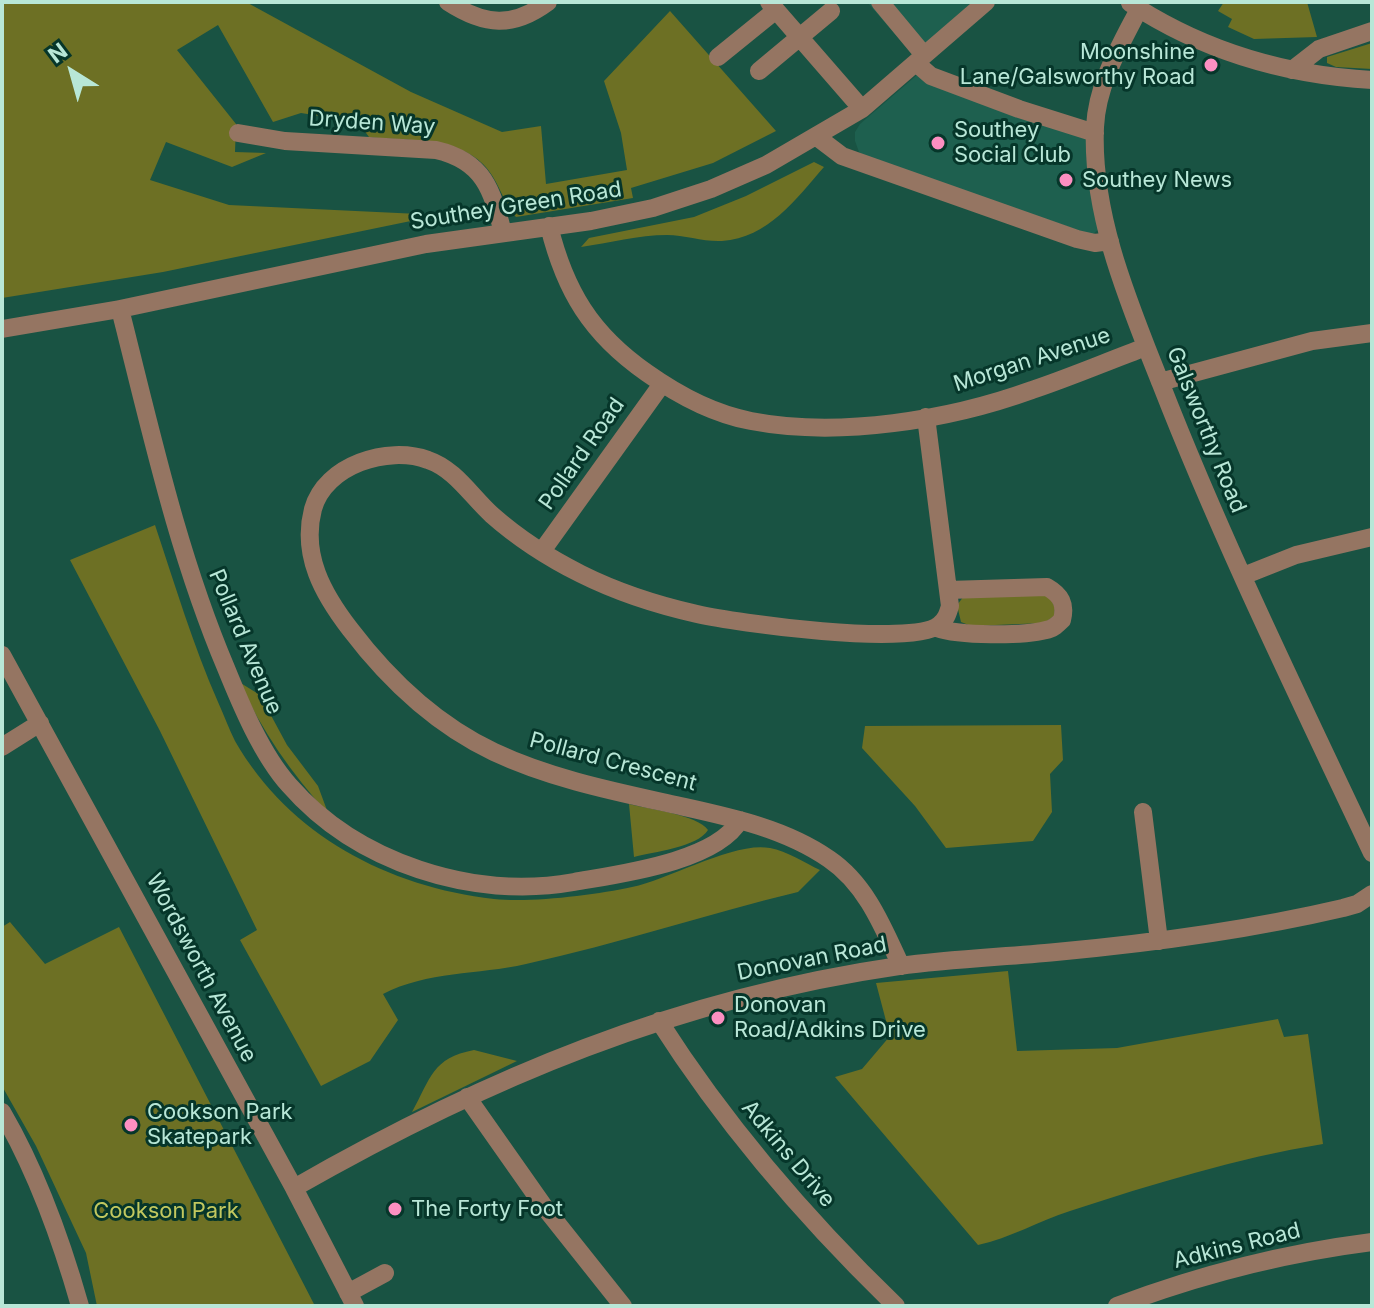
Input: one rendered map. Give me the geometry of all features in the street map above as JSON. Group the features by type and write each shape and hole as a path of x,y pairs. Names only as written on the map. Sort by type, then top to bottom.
{"street":[{"path":"448,2 475,17 506,21 520,20 548,2"},
{"path":"880,2 931,76 1095,133"},
{"name":"Southey Green Road","path":"2,329 120,309 426,244 653,208 739,177 817,137 862,109 987,3"},
{"path":"1134,5 1219,50 1292,70 1342,79 1372,80"},
{"name":"Galsworthy Road","path":"1134,5 1103,84 1095,133 1100,199 1110,241 1146,347 1191,462 1372,853"},
{"path":"718,57 773,6 862,109"},
{"path":"759,71 831,11"},
{"path":"1292,70 1319,49 1372,31"},
{"name":"Dryden Way","path":"238,133 285,141 436,150 454,154 489,184 503,233"},
{"path":"817,137 842,156 1077,239 1095,243 1110,241"},
{"name":"Morgan Avenue","path":"549,226 558,262 572,293 595,328 626,358 662,384 700,405 749,421 798,427 861,426 926,417 1031,391 1146,347"},
{"name":"Pollard Avenue","path":"120,309 158,468 203,614 236,695 261,742 287,783 315,812 350,837 388,858 430,873 516,886 561,884 669,862 706,848 733,831 740,820"},
{"path":"1160,382 1312,341 1372,333"},
{"name":"Pollard Road","path":"542,551 662,384"},
{"path":"926,417 950,606 947,617 937,628"},
{"name":"Pollard Crescent","path":"901,966 870,903 854,880 830,859 792,838 740,820 560,776 496,753 456,731 407,692 362,646 334,609 317,578 310,551 310,526 314,505 341,472 362,461 407,455 428,459 447,470 490,514 519,537 581,574 635,597 699,615 812,631 874,634 937,628 951,633 978,634 1046,631 1062,620 1062,600 1047,587 948,590"},
{"path":"1243,576 1296,555 1372,537"},
{"name":"Wordsworth Avenue","path":"2,655 294,1188 352,1300"},
{"path":"2,747 40,723"},
{"path":"1143,812 1159,941"},
{"name":"Donovan Road","path":"294,1188 354,1153 467,1097 524,1071 659,1021 784,987 901,966 1159,941 1243,929 1357,904 1372,894"},
{"name":"Adkins Drive","path":"659,1021 697,1080 749,1147 843,1254 896,1306"},
{"path":"467,1097 545,1208 623,1306"},
{"path":"2,1112 32,1169 80,1306"},
{"name":"Adkins Road","path":"1117,1306 1244,1266 1372,1242"},
{"path":"352,1300 385,1273"}],"shaded area":[{"path":"867,2 972,2 913,55"},
{"path":"917,75 1090,134 1100,228 1092,235 864,157 855,141 855,132 860,124"}],"green space":[{"path":"2,2 246,2 411,92 502,132 541,126 546,184 627,170 621,133 604,81 670,11 776,131 713,163 631,188 633,198 516,217 483,164 459,149 429,142 369,137 358,122 301,113 273,122 218,25 177,50 236,124 235,152 266,153 232,167 166,142 150,180 229,205 440,215 163,272 2,298"},
{"path":"1224,2 1307,2 1317,37 1254,39 1228,27 1232,19 1218,11"},
{"path":"1372,43 1372,69 1336,67 1327,63 1327,57"},
{"path":"814,162 824,167 792,204 753,233 722,241 656,235 581,247 589,238 694,217 746,196"},
{"path":"155,525 200,659 235,741 257,774 283,804 345,851 380,869 416,882 455,893 509,900 563,898 632,887 721,855 756,847 783,852 820,870 798,892 560,956 508,968 435,977 383,994 398,1020 370,1061 321,1086 240,940 257,930 160,731 70,560"},
{"path":"1041,593 1051,599 1055,608 1054,616 1044,623 971,626 961,622 957,605 964,596"},
{"path":"239,682 260,695 287,745 318,786 328,813 278,751"},
{"path":"1061,725 1063,760 1050,774 1052,812 1033,841 946,848 915,806 862,748 865,726"},
{"path":"629,804 684,816 708,830 685,845 634,857"},
{"name":"Cookson Park","path":"10,922 45,964 119,927 315,1306 97,1306 86,1253 36,1146 2,1086 2,927"},
{"path":"1008,971 1017,1051 1117,1048 1278,1019 1284,1037 1308,1034 1323,1144 1227,1164 1164,1182 1070,1211 978,1245 835,1077 862,1069 890,1036 876,983"},
{"path":"474,1050 517,1061 412,1112 441,1064"}],"place":[{"name":"Moonshine Lane/Galsworthy Road","path":"1211,65"},
{"name":"Southey Social Club","path":"938,143"},
{"name":"Southey News","path":"1066,180"},
{"name":"Donovan Road/Adkins Drive","path":"718,1018"},
{"name":"Cookson Park Skatepark","path":"131,1125"},
{"name":"The Forty Foot","path":"395,1209"}]}
